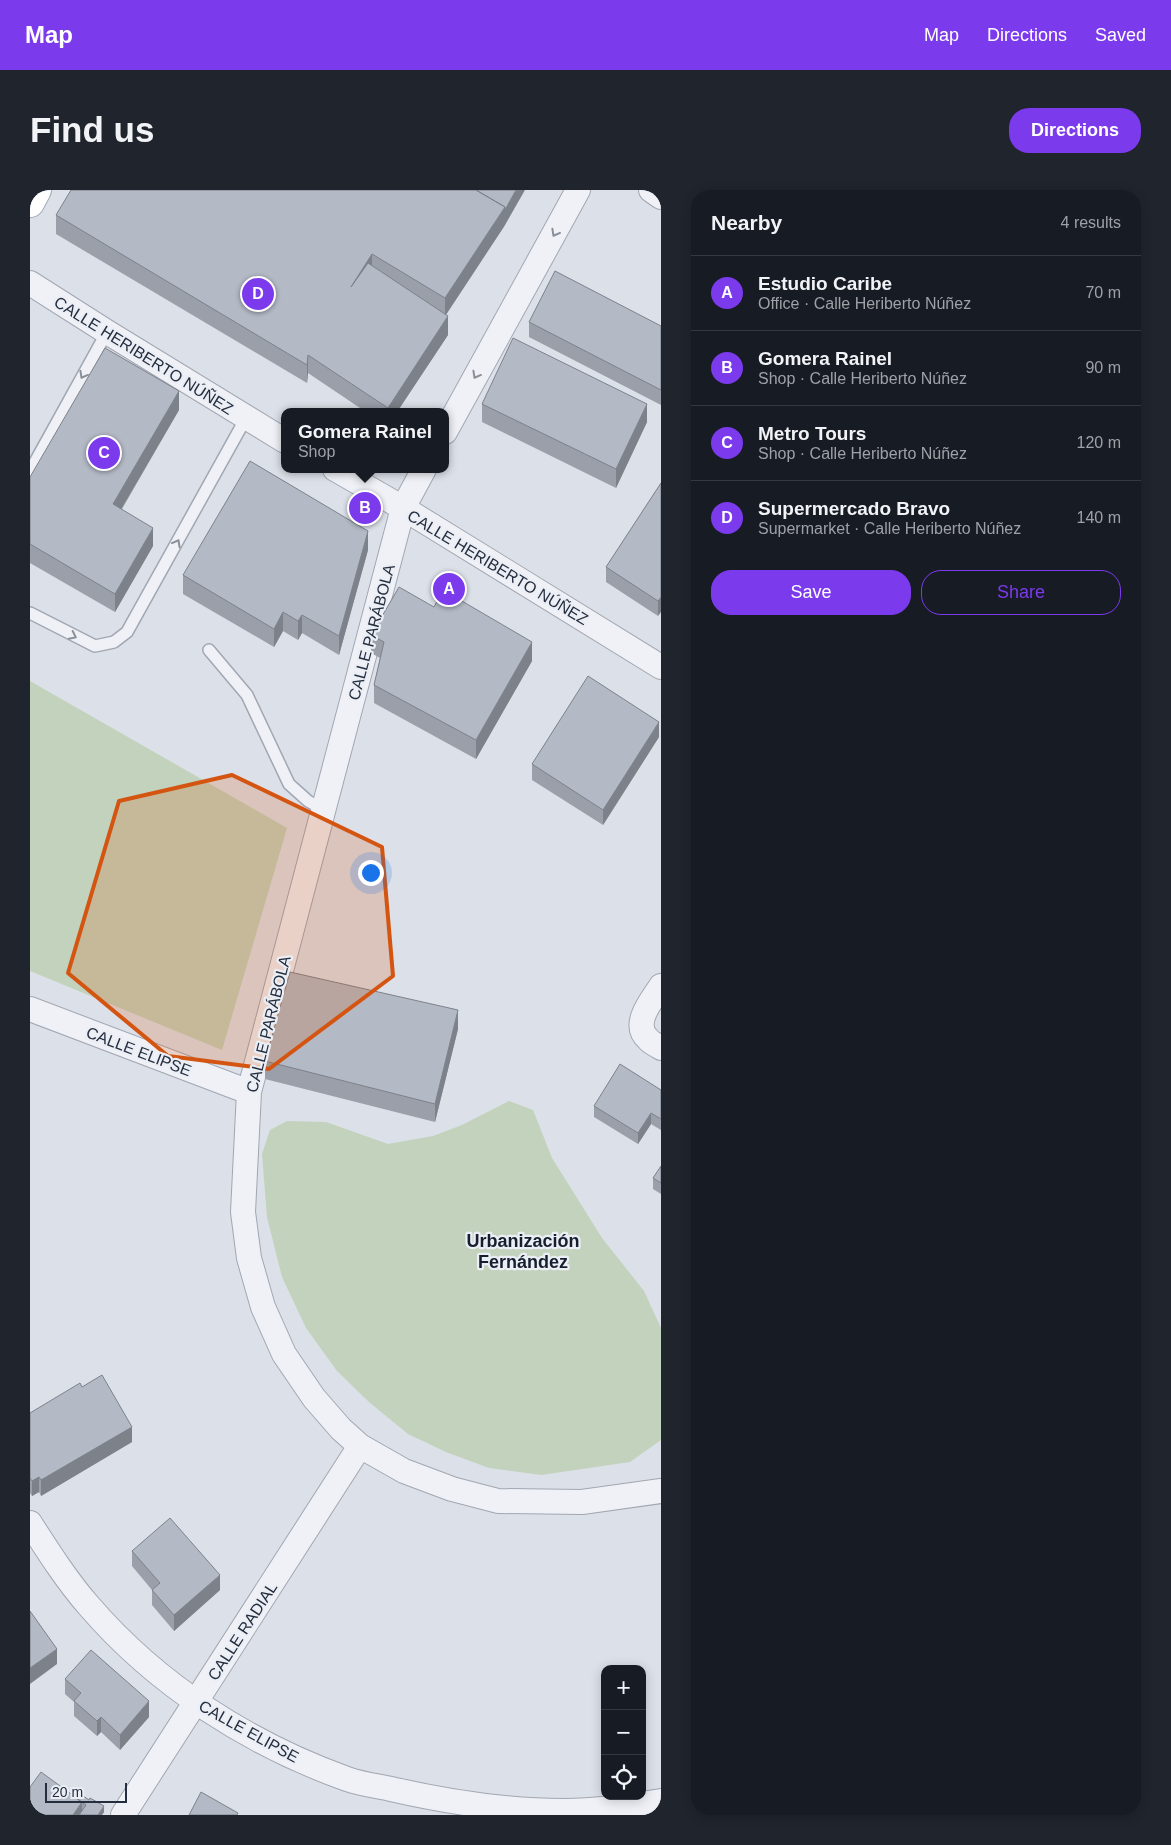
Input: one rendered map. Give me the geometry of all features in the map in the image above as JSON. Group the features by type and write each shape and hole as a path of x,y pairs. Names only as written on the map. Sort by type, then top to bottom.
{"main road":[{"path":"30,203 37,190"}],"street":[{"path":"449,425 578,190"},
{"path":"651,190 661,197"},
{"name":"CALLE HERIBERTO NÚÑEZ","path":"30,283 281,439"},
{"name":"CALLE HERIBERTO NÚÑEZ","path":"342,473 403,508 661,667"},
{"name":"CALLE PARÁBOLA","path":"422,473 403,508 249,1092 244,1212 250,1258 263,1307 284,1354 314,1398 341,1429 360,1446 404,1471 452,1489 498,1502 582,1502 661,1491"},
{"path":"661,986 645,1010 641,1024 646,1038 661,1048"},
{"name":"CALLE ELIPSE","path":"30,1009 249,1092"},
{"name":"CALLE RADIAL","path":"123,1815 360,1446"},
{"name":"CALLE ELIPSE","path":"30,1523 88,1606 132,1650 196,1703 278,1751 348,1779 463,1804 510,1809 565,1811 617,1808 661,1801"}],"lane":[{"path":"30,471 107,332"},
{"path":"30,613 94,646 114,642 128,632 246,418"},
{"path":"209,650 247,695 289,784 308,801 324,810"}],"highlighted area":[{"path":"232,775 382,847 393,976 269,1069 168,1056 68,973 119,801"}],"green space":[{"path":"30,681 287,828 222,1050 30,971"},
{"path":"509,1101 533,1110 552,1158 602,1238 644,1291 661,1328 661,1440 630,1462 541,1475 489,1468 446,1452 408,1434 369,1402 337,1371 306,1328 282,1277 267,1217 262,1154 270,1130 287,1121 326,1122 388,1144 433,1136 462,1125"}],"building":[{"path":"71,190 476,190 505,207 445,298 372,254 351,287 368,263 448,316 388,408 308,355 307,365 56,215"},
{"path":"476,190 516,190 505,210 505,207"},
{"path":"555,271 661,326 661,390 529,322"},
{"path":"513,338 647,404 616,469 482,404"},
{"path":"105,348 179,391 113,504 153,528 115,594 30,544 30,477"},
{"path":"250,461 368,531 339,636 302,615 298,621 283,612 274,629 183,575"},
{"path":"661,483 661,597 658,601 606,567"},
{"path":"399,587 434,607 443,590 532,642 476,740 374,685 384,642 371,635"},
{"path":"588,676 659,722 603,810 532,764"},
{"path":"290,972 458,1010 435,1104 265,1061"},
{"path":"620,1064 661,1090 661,1119 651,1113 638,1133 594,1106"},
{"path":"661,1166 661,1183 653,1178"},
{"path":"102,1375 132,1427 41,1480 39,1477 32,1481 30,1478 30,1413 80,1383 82,1387"},
{"path":"170,1518 220,1575 174,1615 152,1590 160,1583 132,1551"},
{"path":"30,1611 57,1649 30,1668"},
{"path":"91,1650 149,1701 120,1735 101,1717 97,1721 74,1701 81,1693 65,1679"},
{"path":"41,1772 82,1802 73,1815 34,1815 30,1812 30,1787"},
{"path":"201,1792 238,1813 237,1815 189,1815"},
{"path":"80,1794 104,1806 98,1815 79,1815 86,1805 77,1799"}],"place":[{"name":"Supermercado Bravo","path":"258,294"},
{"name":"Metro Tours","path":"104,453"},
{"name":"Gomera Rainel","path":"365,508"},
{"name":"Estudio Caribe","path":"449,589"}],"district":[{"name":"Urbanización Fernández","path":"523,1251"}]}
